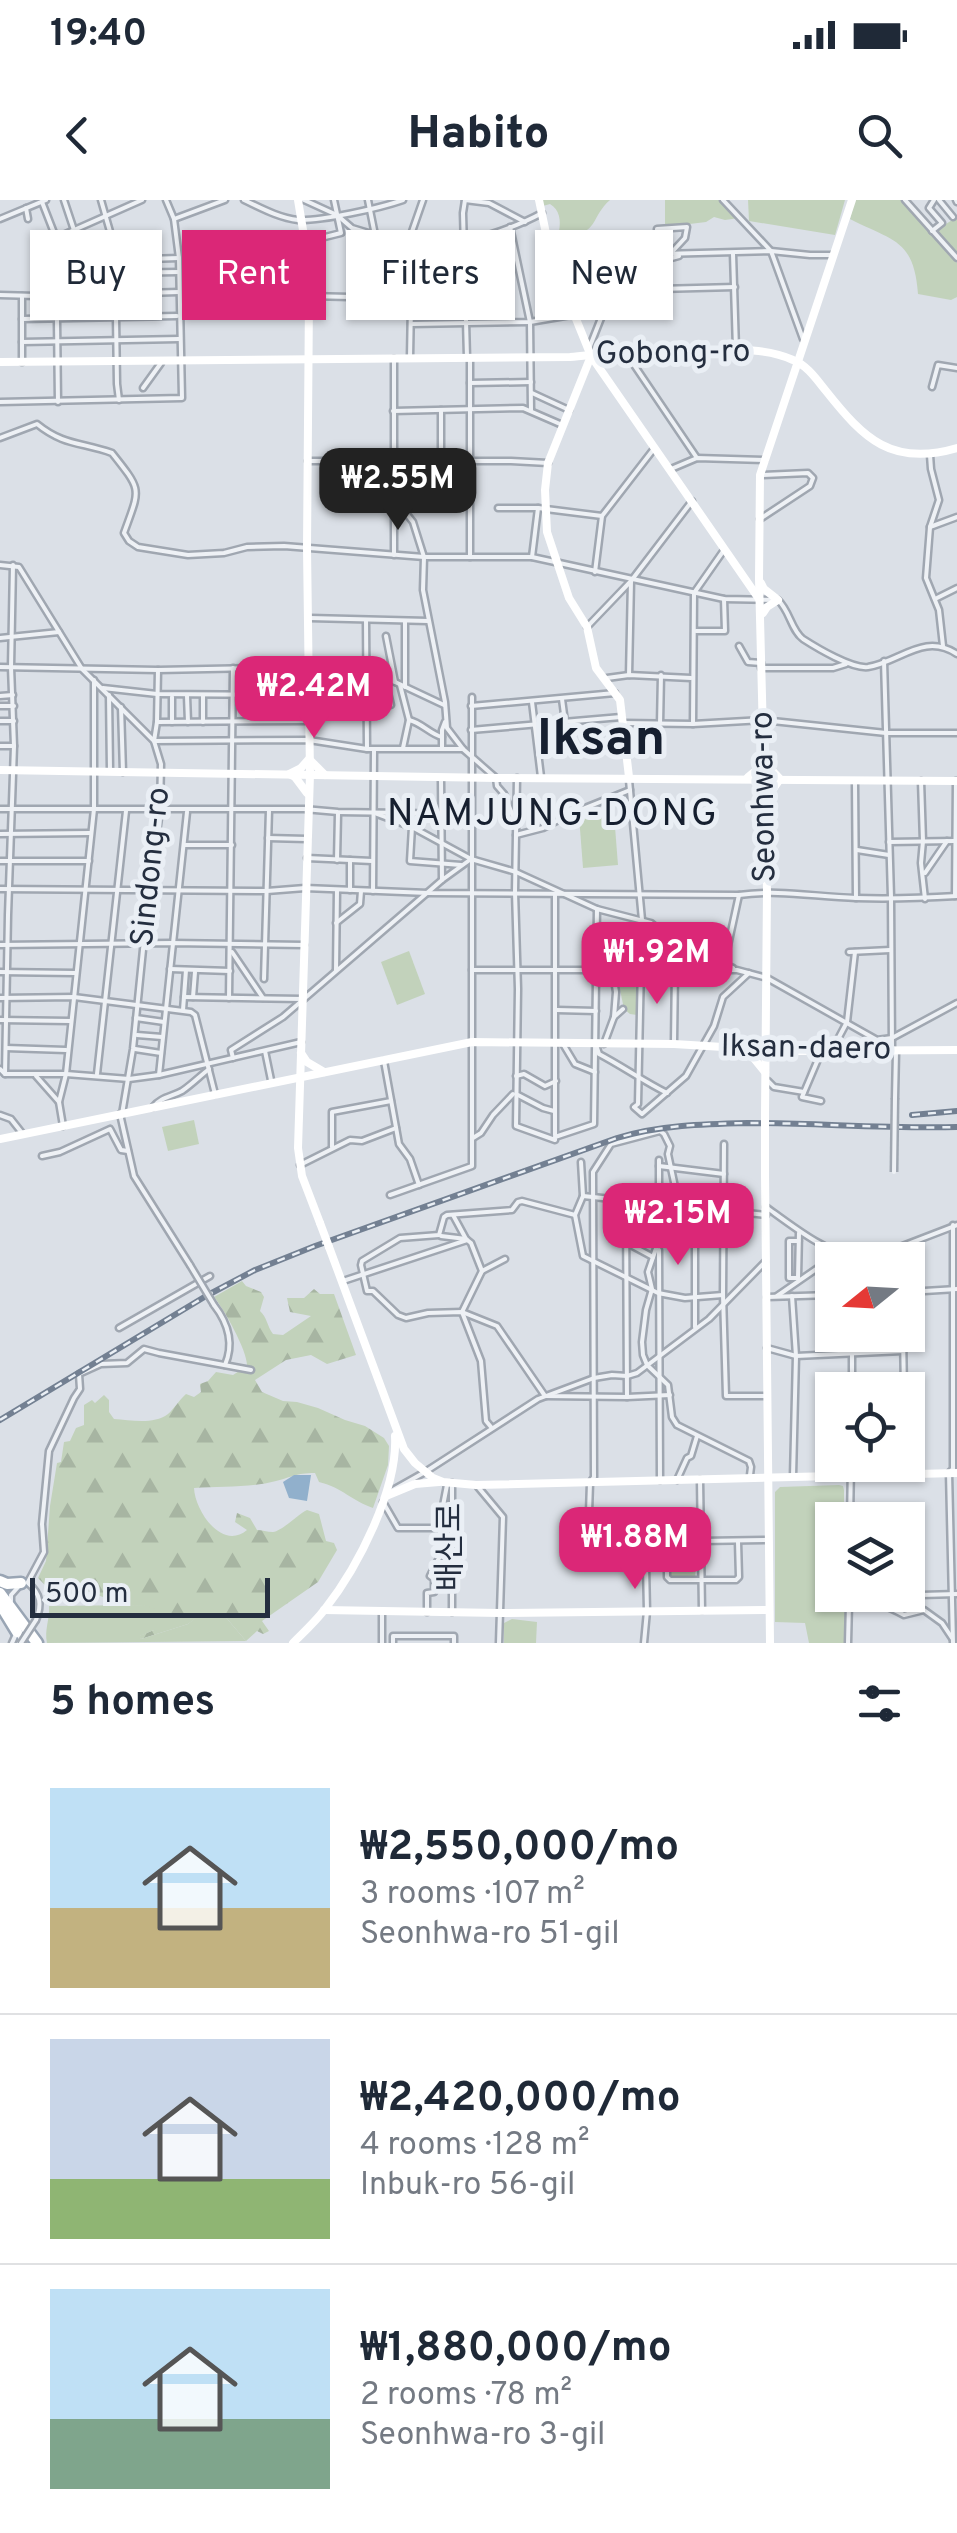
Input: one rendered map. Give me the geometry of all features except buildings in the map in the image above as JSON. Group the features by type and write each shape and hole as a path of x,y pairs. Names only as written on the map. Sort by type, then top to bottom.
{"main road":[{"path":"0,1581 24,1583"},
{"path":"0,1594 34,1643"},
{"path":"4,1603 18,1640"},
{"path":"4,1603 34,1643"}],"street":[{"path":"64,200 74,230 142,200"},
{"path":"101,200 110,230"},
{"path":"0,402 182,398 179,258 174,219 166,200"},
{"path":"174,219 225,200"},
{"path":"244,200 280,216 301,220 403,200"},
{"path":"303,230 301,200 337,215 359,230"},
{"path":"326,238 338,235 340,230 334,200"},
{"path":"368,200 375,230"},
{"path":"413,230 423,200"},
{"path":"464,230 465,200 488,204 525,222"},
{"path":"539,200 545,230"},
{"path":"723,200 771,251 805,344"},
{"name":"Seonhwa-ro","path":"766,1211 768,891 760,475 852,200"},
{"path":"905,200 957,258"},
{"path":"932,230 942,222 929,208 938,200 953,216"},
{"path":"0,219 44,201 53,230"},
{"path":"26,208 28,219"},
{"path":"500,230 542,213"},
{"path":"510,227 530,322 531,410"},
{"path":"656,230 687,227 683,241 673,251"},
{"path":"673,254 833,254"},
{"path":"673,257 684,254"},
{"path":"733,254 736,350"},
{"path":"162,259 179,258"},
{"path":"162,273 179,272"},
{"path":"673,289 734,288"},
{"path":"0,295 13,292 30,296"},
{"path":"162,292 179,292"},
{"path":"22,296 22,362"},
{"path":"162,316 179,316"},
{"path":"22,319 30,319"},
{"path":"56,320 58,402"},
{"path":"116,320 119,400"},
{"path":"309,320 310,774 298,1102 300,1166 404,1450 425,1472 448,1482"},
{"path":"410,358 411,320"},
{"path":"466,320 470,556"},
{"path":"411,324 541,320"},
{"path":"575,320 591,356 760,599"},
{"path":"532,557 548,463 591,356 590,345 600,320"},
{"path":"580,331 590,345 606,353 601,358 602,370"},
{"path":"580,331 579,349 570,357 578,361 582,373"},
{"path":"22,342 180,340"},
{"name":"Gobong-ro","path":"0,362 767,352 797,361 866,435 917,455 957,448"},
{"path":"626,353 697,458"},
{"path":"394,358 394,554"},
{"path":"144,388 162,360"},
{"path":"582,373 588,366 602,370"},
{"path":"932,387 938,366 957,368"},
{"path":"470,383 532,382"},
{"path":"532,393 569,410"},
{"path":"394,410 523,408 563,425"},
{"path":"442,410 442,460"},
{"path":"0,438 37,424 70,444 112,453 136,487 137,499 124,533 138,547 188,555 247,547 424,557 532,557 724,600 778,600"},
{"path":"595,572 602,516 655,447"},
{"path":"930,454 939,500 930,527 926,578 940,610 943,646"},
{"path":"671,469 697,458 764,460"},
{"path":"308,461 548,463"},
{"path":"760,475 808,473 813,478 810,486 760,518"},
{"path":"394,498 412,522 424,557 428,621 447,728 463,749 496,778 516,825"},
{"path":"587,627 631,581 692,501"},
{"path":"498,508 542,508 602,516"},
{"path":"542,508 546,532 569,598 587,627 596,668 620,700 642,920 638,1104 634,1107 642,1114 686,1076 714,1026 723,997 749,973"},
{"path":"930,527 957,517"},
{"path":"692,724 694,593 724,550"},
{"path":"740,571 755,575 759,563"},
{"path":"0,565 14,565 14,746 3,998 6,1074"},
{"name":"Sindong-ro","path":"14,565 19,567 82,668 154,741 162,772 133,1049 121,1114"},
{"path":"759,579 786,607 801,638 850,664 866,668 928,646 943,646 957,654"},
{"path":"629,675 631,581"},
{"path":"935,599 957,588"},
{"path":"694,630 724,631 724,600"},
{"path":"760,621 766,607 778,600"},
{"path":"0,605 11,605"},
{"path":"310,618 428,621"},
{"path":"366,620 374,813 372,891"},
{"path":"400,685 405,620"},
{"path":"0,638 59,632"},
{"path":"386,636 409,720 403,748"},
{"path":"739,646 748,662 761,666 833,668 850,664"},
{"path":"367,659 400,685 445,705"},
{"path":"884,661 894,1172"},
{"path":"0,667 310,667"},
{"path":"229,998 234,668"},
{"path":"158,670 154,741 308,740 371,749 463,749"},
{"path":"384,674 391,706"},
{"path":"660,724 662,675"},
{"path":"602,678 692,678"},
{"path":"63,1126 59,1102 66,1074 94,809 94,680"},
{"path":"103,688 158,694 310,694"},
{"path":"471,706 614,693"},
{"path":"109,694 110,770"},
{"path":"172,694 172,722"},
{"path":"187,694 188,722"},
{"path":"203,694 203,722"},
{"path":"0,696 13,696"},
{"path":"390,1195 472,1166 472,697"},
{"path":"562,699 565,722"},
{"path":"532,702 541,778"},
{"path":"0,706 14,706"},
{"path":"121,707 122,772"},
{"path":"409,720 442,737"},
{"path":"442,747 446,720"},
{"path":"472,730 623,720 692,724 763,720 886,733 957,733"},
{"path":"0,721 14,721"},
{"path":"157,722 308,721"},
{"path":"0,746 14,746"},
{"path":"746,779 760,768 764,758"},
{"path":"764,758 780,779"},
{"path":"289,774 310,759"},
{"path":"310,759 325,775"},
{"path":"0,770 957,780 956,896 856,898 768,891 739,896 350,892 305,888 0,889"},
{"path":"289,774 302,784 308,796"},
{"path":"308,796 313,783 325,775"},
{"path":"441,777 442,880"},
{"path":"518,778 516,1126 555,1140 594,1124 600,1044 596,1011 597,909"},
{"path":"746,779 758,788 766,802 780,779"},
{"path":"855,780 856,898"},
{"path":"921,780 924,899"},
{"path":"516,835 544,828 630,790"},
{"path":"0,810 304,809 471,814"},
{"path":"97,1076 126,810"},
{"path":"264,979 269,810"},
{"path":"158,1075 187,811"},
{"path":"337,860 338,812"},
{"path":"374,813 471,859 516,872 597,909 652,923 674,942 737,970 767,978 876,1040 892,1038 957,1003"},
{"path":"412,828 410,862 462,865"},
{"path":"0,834 92,833"},
{"path":"268,838 307,839"},
{"path":"924,875 947,840"},
{"path":"889,842 956,841"},
{"path":"184,845 232,845"},
{"path":"856,850 889,854"},
{"path":"306,858 373,861"},
{"path":"232,1058 234,1048 284,1017 471,859"},
{"path":"350,860 350,892"},
{"path":"0,861 90,861"},
{"path":"336,970 337,890"},
{"path":"336,923 360,904 361,891"},
{"path":"555,894 559,1043 555,1137"},
{"path":"724,964 739,896"},
{"path":"0,915 8,915"},
{"path":"4,944 304,945"},
{"path":"230,946 263,998"},
{"path":"820,1100 802,1097 822,1050 838,1039 847,1022 852,952 890,950"},
{"path":"170,969 230,972"},
{"path":"183,1010 186,970"},
{"path":"193,997 195,970"},
{"path":"472,970 737,970"},
{"path":"613,970 614,1018"},
{"path":"674,1044 675,971"},
{"path":"4,972 76,973"},
{"path":"3,998 74,997 195,1014 215,1094"},
{"path":"184,997 302,999"},
{"path":"623,1009 614,1018 598,1054 667,1093"},
{"path":"557,1010 596,1011"},
{"path":"136,1018 164,1022"},
{"path":"3,1020 71,1021"},
{"path":"738,1050 752,1045 766,1026"},
{"path":"766,1026 771,1038 791,1050"},
{"path":"134,1035 162,1037"},
{"path":"0,1069 6,1074 128,1079 209,1067 301,1042"},
{"name":"Iksan-daero","path":"0,1139 472,1042 674,1044 738,1050 957,1050"},
{"path":"559,1043 575,1064 595,1072"},
{"path":"6,1048 68,1050"},
{"path":"133,1049 160,1052"},
{"path":"265,1050 275,1081 295,1092 298,1102"},
{"path":"738,1050 752,1056 774,1088 804,1092"},
{"path":"766,1077 771,1061 791,1050"},
{"path":"301,1053 307,1062 324,1072"},
{"path":"275,1081 295,1067 301,1053"},
{"path":"384,1059 399,1144 410,1159 419,1185"},
{"name":"Iksan-daero","path":"153,1107 155,1102 178,1093 209,1067"},
{"path":"298,1102 309,1080 324,1072"},
{"path":"34,1074 59,1102"},
{"path":"516,1076 524,1074 545,1086 556,1080"},
{"path":"474,1138 516,1091"},
{"path":"516,1091 518,1096 555,1111"},
{"path":"332,1148 332,1112 391,1101"},
{"path":"0,1114 11,1119 22,1134"},
{"path":"121,1114 134,1176 225,1322 230,1354 225,1365"},
{"path":"300,1166 350,1140 362,1140 396,1128"},
{"path":"42,1156 71,1148 110,1129 122,1150 128,1150"},
{"path":"588,1542 590,1482 594,1476 593,1172 610,1144 660,1131 664,1134 670,1146 675,1187 660,1203"},
{"path":"724,1144 726,1396 768,1396"},
{"path":"581,1162 584,1196 575,1215 583,1256 658,1292 694,1298 723,1295"},
{"path":"660,1480 659,1163 724,1174"},
{"path":"584,1196 766,1211 818,1242"},
{"path":"626,1199 627,1397"},
{"path":"439,1235 444,1217 512,1210 522,1201 575,1215"},
{"path":"695,1207 695,1328"},
{"path":"626,1208 695,1232"},
{"path":"766,1211 770,1643"},
{"path":"453,1215 466,1239"},
{"path":"919,1242 955,1225 953,1640"},
{"path":"799,1231 799,1241 798,1278 789,1278 789,1241 799,1241"},
{"path":"482,1272 472,1243 439,1235 400,1238 362,1261 367,1290 398,1315 406,1318 462,1312 497,1326 545,1396"},
{"path":"342,1282 466,1239"},
{"path":"627,1242 653,1257"},
{"path":"659,1247 648,1272 652,1289 642,1332 643,1356 647,1365 668,1384 672,1417 678,1425 749,1461 748,1479"},
{"path":"492,1428 486,1422 481,1360 462,1312 482,1272 505,1259"},
{"path":"293,1643 324,1610 354,1565 389,1492 545,1396 594,1378 627,1376 647,1365 724,1304 766,1262"},
{"path":"777,1296 815,1270"},
{"path":"119,1328 210,1276"},
{"path":"925,1291 955,1289"},
{"path":"766,1297 815,1295"},
{"path":"792,1296 796,1356 792,1478"},
{"path":"4,1603 24,1583 44,1552 42,1524 49,1450 80,1389 79,1374 101,1364 127,1363 144,1348 251,1370"},
{"path":"767,1348 796,1356 887,1352"},
{"path":"852,1354 852,1372"},
{"path":"545,1396 670,1395"},
{"path":"395,1427 394,1468 385,1499 398,1528 452,1528"},
{"path":"678,1480 697,1436"},
{"path":"925,1471 953,1473"},
{"path":"385,1499 414,1484 448,1482 815,1477"},
{"path":"700,1480 702,1610"},
{"path":"427,1612 428,1593 436,1589 430,1572 443,1550 441,1516 448,1482"},
{"name":"배산로","path":"448,1482 452,1612"},
{"path":"476,1484 502,1517 499,1643"},
{"path":"667,1518 670,1580 736,1580 738,1542"},
{"path":"589,1520 701,1518"},
{"path":"644,1643 645,1519"},
{"path":"701,1541 768,1540"},
{"path":"607,1564 646,1563"},
{"path":"18,1640 36,1620 41,1604 35,1589 24,1583"},
{"path":"925,1595 954,1594"},
{"path":"324,1610 769,1610"},
{"path":"382,1611 382,1643"},
{"path":"925,1611 942,1623 953,1640"},
{"path":"848,1643 849,1612"},
{"path":"393,1643 393,1636 454,1636 454,1643"}],"green space":[{"path":"542,200 610,200 587,230 559,230 558,213 550,204 543,206"},
{"path":"665,200 721,200 739,218 714,217 706,222 665,227"},
{"path":"748,200 845,200 835,235 749,221"},
{"path":"855,200 901,200 957,263 957,297 951,300 918,294 912,262 899,244 850,219"},
{"path":"957,217 957,254 938,229"},
{"path":"614,814 618,865 583,868 579,816"},
{"path":"409,951 425,994 397,1005 381,962"},
{"path":"636,973 637,1015 624,1009 616,982 616,975"},
{"path":"194,1120 199,1144 168,1151 162,1127"},
{"path":"242,1281 264,1297 260,1311 273,1334 283,1335 311,1316 290,1312 287,1298 304,1298 314,1289 320,1294 334,1294 356,1355 327,1364 311,1355 286,1360 255,1380 262,1392 318,1408 365,1426 384,1438 389,1446 388,1465 373,1508 319,1482 315,1473 256,1485 194,1488 205,1517 228,1536 247,1530 235,1522 237,1513 250,1518 257,1530 273,1532 307,1510 319,1514 326,1541 334,1543 337,1550 318,1582 262,1621 269,1631 263,1634 257,1631 246,1641 223,1614 200,1615 188,1624 141,1639 139,1636 154,1630 144,1605 127,1606 68,1584 47,1587 38,1578 46,1561 57,1463 61,1462 64,1442 70,1441 76,1428 84,1425 84,1405 92,1400 95,1403 104,1395 114,1419 156,1420 168,1414 186,1394 194,1397 201,1392 200,1384 216,1372 233,1375 247,1366 240,1341 214,1297"},
{"path":"843,1486 844,1502 815,1502 815,1612 845,1612 845,1643 809,1643 805,1623 775,1622 775,1492 780,1487"},
{"path":"670,1561 696,1562 695,1578 670,1578"},
{"path":"144,1605 155,1609 159,1617 154,1630 140,1636 141,1639 188,1624 199,1615 223,1614 246,1641 47,1643 49,1606"},
{"path":"512,1619 537,1622 536,1643 504,1643 504,1623"}],"water":[{"path":"294,1475 311,1475 307,1501 289,1498 283,1482"}],"railway":[{"path":"912,1115 957,1111"},
{"path":"0,1420 255,1270 617,1138 665,1128 731,1123 957,1127"}],"district":[{"name":"Iksan","path":"601,741"},
{"name":"NAMJUNG-DONG","path":"553,815"}]}
